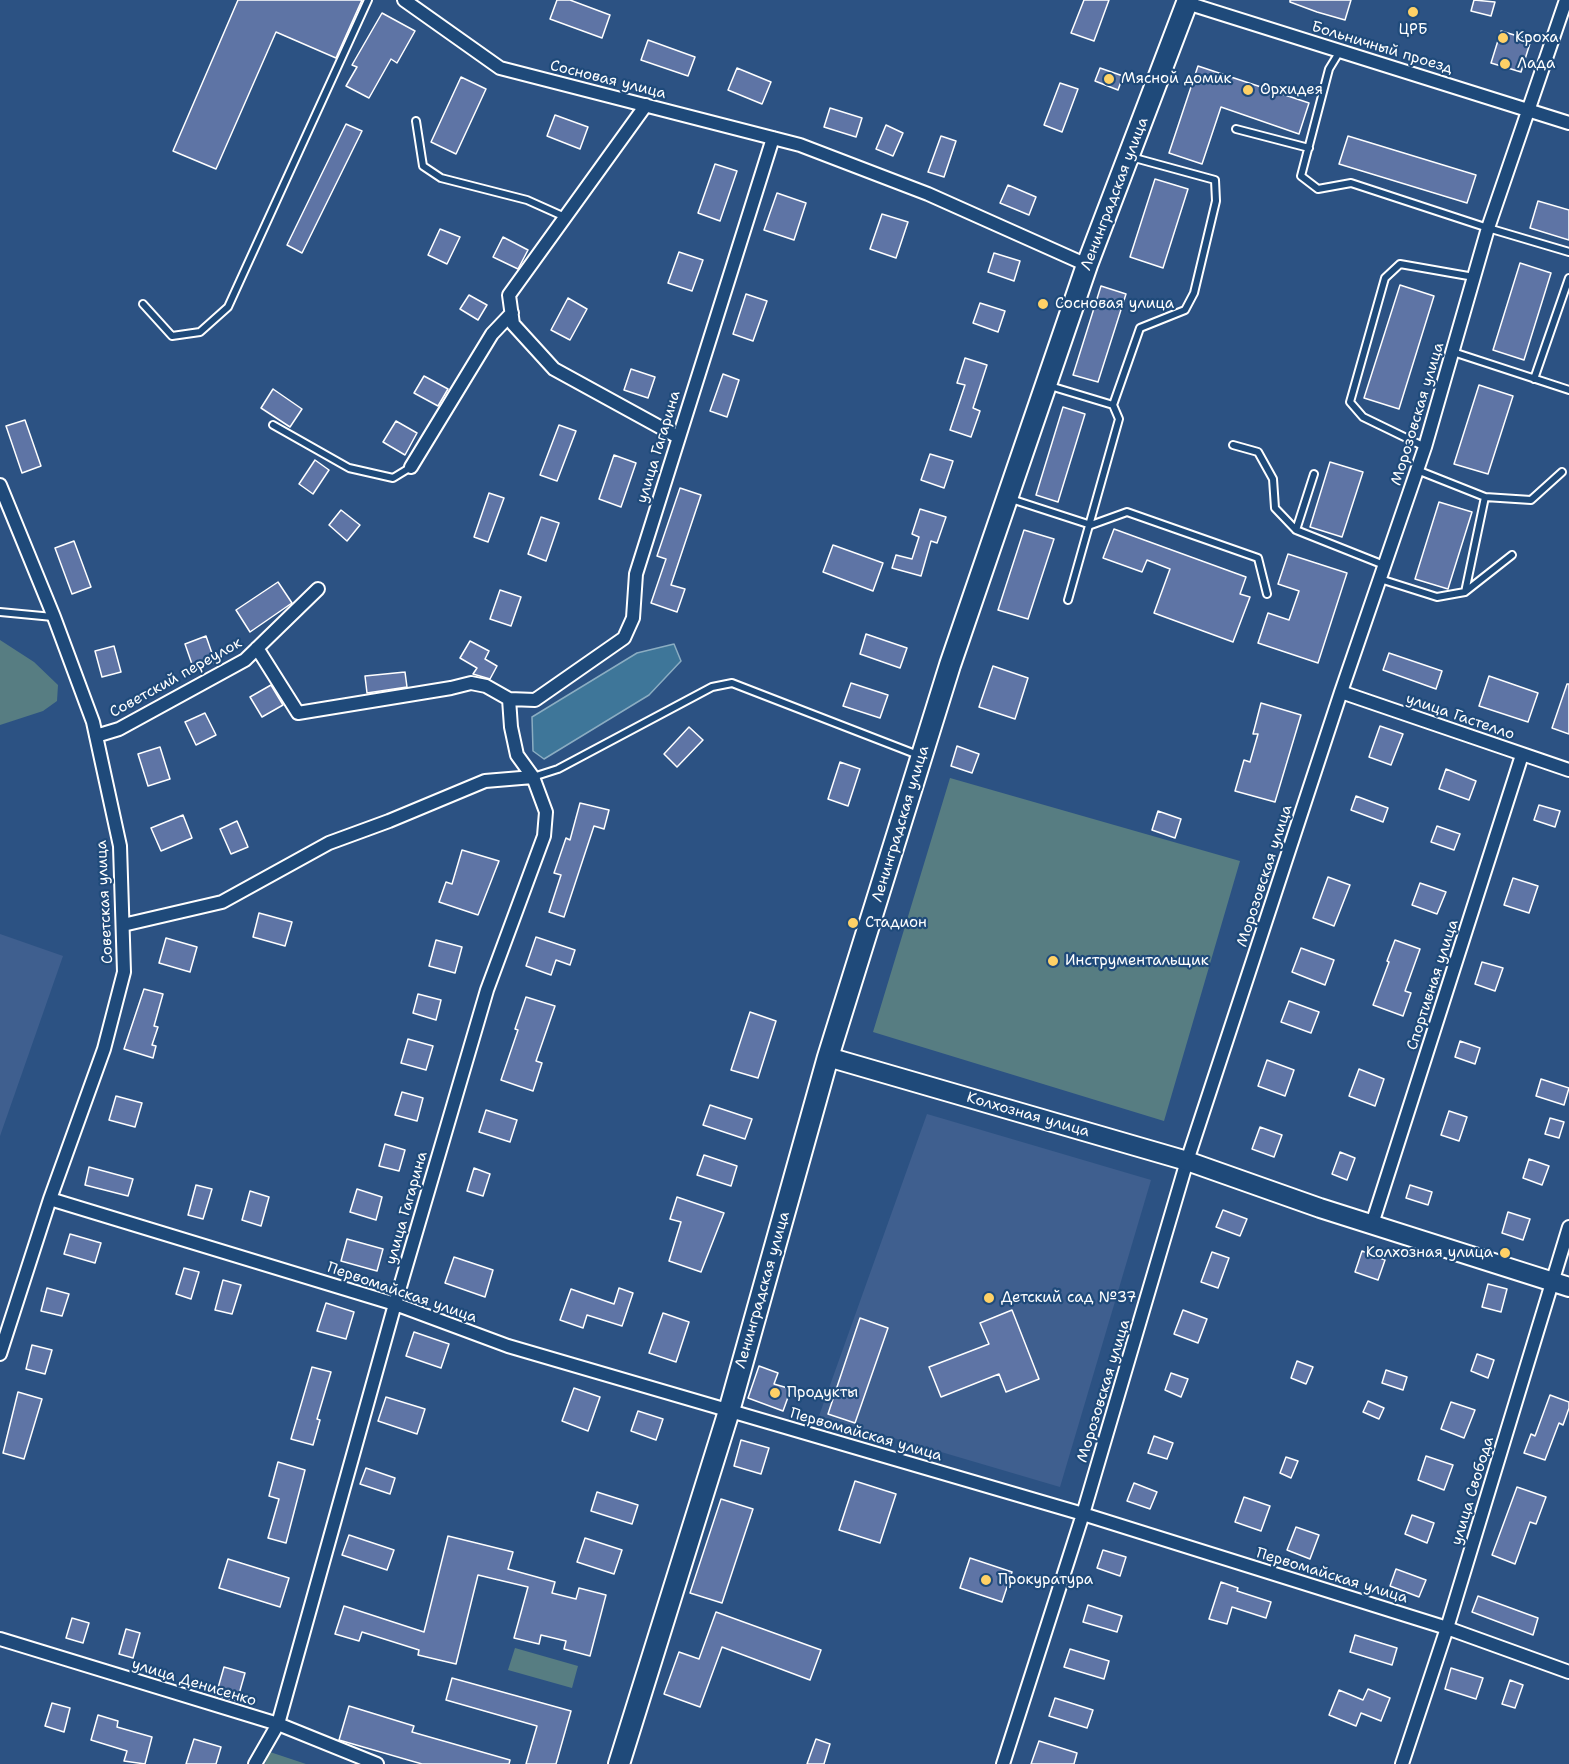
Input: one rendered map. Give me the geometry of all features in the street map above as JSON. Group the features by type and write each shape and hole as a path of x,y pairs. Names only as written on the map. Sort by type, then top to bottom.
{"main road":[{"name":"Ленинградская улица","path":"619,1764 729,1411 828,1057 950,665 1087,265 1187,2"},
{"name":"Колхозная улица","path":"828,1057 1187,1161 1372,1224 1561,1284"}],"street":[{"name":"Сосновая улица","path":"404,0 500,68 800,145 927,194 1087,265"},
{"name":"Морозовская улица","path":"1003,1764 1083,1514 1187,1161 1341,692 1425,447 1488,228 1566,0"},
{"name":"Больничный проезд","path":"1187,2 1569,123"},
{"path":"646,105 509,295 513,324 554,369 678,437"},
{"name":"улица Гагарина","path":"257,648 298,713 471,683 486,686 509,699 535,700 624,638 633,618 636,574 773,138"},
{"path":"411,467 492,334 512,313"},
{"name":"Советская улица","path":"0,485 54,617 93,722 120,846 124,972 104,1049 50,1199 0,1354"},
{"name":"Советский переулок","path":"96,736 119,729 245,660 318,589"},
{"name":"улица Гастелло","path":"1341,692 1569,770"},
{"name":"улица Гагарина","path":"255,1764 278,1724 395,1304 487,990 544,836 546,812 533,777 517,755 511,726 509,699"},
{"name":"Спортивная улица","path":"1372,1224 1522,754"},
{"path":"123,925 222,902 329,843 485,781 533,777"},
{"name":"Первомайская улица","path":"50,1199 395,1304 508,1346 1083,1514 1447,1628 1569,1672"},
{"name":"улица Свобода","path":"1402,1764 1561,1284 1569,1227"},
{"name":"улица Денисенко","path":"0,1639 278,1724 377,1764"}],"lane":[{"path":"143,304 172,336 200,332 228,307 368,0"},
{"path":"1340,51 1329,69 1301,176 1318,189 1351,183 1569,252"},
{"path":"416,121 423,166 441,178 526,200 566,217"},
{"path":"1236,129 1309,148"},
{"path":"1068,600 1119,419 1113,405 1140,328 1185,310 1194,292 1216,201 1215,180 1127,157"},
{"path":"1425,447 1363,417 1350,402 1385,278 1400,264 1474,277"},
{"path":"1534,379 1569,278"},
{"path":"1453,352 1569,390"},
{"path":"1046,385 1113,405"},
{"path":"273,425 349,468 393,478 411,467"},
{"path":"1233,445 1258,452 1273,479 1275,508 1296,530 1384,566"},
{"path":"1417,470 1485,497 1531,500 1562,472"},
{"path":"1296,530 1314,474"},
{"path":"1465,592 1485,497"},
{"path":"1007,498 1091,525 1127,512 1258,558 1266,594"},
{"path":"1380,579 1437,597 1465,592 1512,555"},
{"path":"0,612 54,617"},
{"path":"533,777 558,769 712,687 732,682 922,756"}],"shaded area":[{"path":"674,644 681,661 649,695 544,759 533,751 532,717 637,653"},
{"path":"0,934 63,956 0,1136"},
{"name":"Детский сад №37","path":"927,1114 1151,1180 1060,1487 819,1416"}],"green space":[{"path":"0,640 34,662 58,685 57,701 43,711 0,725"},
{"name":"Инструментальщик","path":"950,778 1240,861 1164,1121 873,1032"},
{"path":"515,1648 578,1666 572,1688 508,1670"},
{"path":"270,1752 306,1764 265,1764"}],"building":[{"path":"238,0 362,0 336,58 276,32 216,169 173,151"},
{"path":"557,0 570,0 610,15 602,38 550,19"},
{"path":"1084,0 1109,0 1094,41 1071,33"},
{"path":"1290,0 1351,0 1345,20 1317,12 1290,2"},
{"path":"1474,0 1495,2 1491,16 1471,11"},
{"path":"382,13 415,31 397,63 391,59 369,98 346,86 357,67 352,65"},
{"path":"1501,31 1531,40 1521,72 1491,63"},
{"path":"648,40 695,57 688,76 641,60"},
{"path":"1198,66 1309,103 1299,134 1221,107 1202,164 1169,153"},
{"path":"737,68 771,82 762,104 728,90"},
{"name":"Мясной домик","path":"1100,68 1123,76 1118,90 1095,81"},
{"path":"461,77 486,89 456,154 431,142"},
{"path":"1060,83 1078,89 1062,132 1044,125"},
{"path":"830,108 862,118 856,137 824,127"},
{"path":"555,115 588,127 580,149 547,136"},
{"path":"346,124 362,131 302,253 287,245"},
{"path":"886,125 903,133 893,156 876,149"},
{"path":"941,136 956,141 944,177 928,172"},
{"path":"1348,136 1476,175 1467,203 1339,164"},
{"path":"715,164 737,171 720,221 698,213"},
{"path":"1155,179 1188,189 1163,268 1130,257"},
{"path":"1008,185 1036,197 1029,215 1000,203"},
{"path":"777,193 806,203 794,240 764,230"},
{"path":"1538,201 1569,210 1569,240 1530,228"},
{"path":"882,214 908,222 896,258 870,249"},
{"path":"440,229 460,237 447,264 428,255"},
{"path":"503,237 528,250 518,269 493,257"},
{"path":"679,252 703,260 692,291 668,283"},
{"path":"994,253 1020,261 1014,281 988,272"},
{"path":"1520,263 1551,273 1524,360 1493,350"},
{"path":"1400,285 1434,296 1399,409 1364,398"},
{"path":"1101,286 1126,294 1098,382 1073,375"},
{"path":"746,294 767,301 753,341 733,334"},
{"path":"469,295 487,305 478,320 460,309"},
{"path":"568,298 587,309 570,340 551,330"},
{"path":"980,303 1005,311 998,332 973,323"},
{"path":"965,358 987,365 973,408 980,411 971,437 950,430 965,385 957,383"},
{"path":"631,369 655,377 648,398 624,390"},
{"path":"723,374 739,380 727,417 710,411"},
{"path":"424,376 448,389 438,406 414,393"},
{"path":"1479,385 1513,396 1488,474 1454,464"},
{"path":"273,389 302,409 290,427 261,408"},
{"path":"1063,407 1085,414 1058,502 1036,495"},
{"path":"25,420 41,466 22,473 6,426"},
{"path":"396,421 417,433 405,455 383,442"},
{"path":"559,425 576,431 557,481 540,475"},
{"path":"930,454 953,461 944,488 921,480"},
{"path":"614,455 636,463 621,507 599,499"},
{"path":"315,460 329,470 313,494 299,484"},
{"path":"1330,462 1363,472 1342,537 1310,527"},
{"path":"680,488 701,495 671,585 685,589 677,612 651,603 666,559 657,556"},
{"path":"489,493 504,498 488,542 474,537"},
{"path":"1439,502 1472,512 1448,589 1415,579"},
{"path":"920,509 946,517 937,543 931,541 921,576 892,568 896,555 912,559 919,537 912,534"},
{"path":"341,510 360,525 347,541 329,525"},
{"path":"541,517 559,523 546,561 528,554"},
{"path":"1114,529 1246,577 1240,594 1250,597 1233,642 1154,613 1170,569 1147,560 1142,572 1103,558"},
{"path":"1024,530 1054,539 1028,619 998,610"},
{"path":"74,541 91,587 72,594 55,548"},
{"path":"833,545 883,563 873,591 823,572"},
{"path":"1288,554 1347,573 1318,663 1258,643 1268,613 1289,620 1299,591 1278,584"},
{"path":"278,582 292,603 250,632 236,610"},
{"path":"500,590 521,597 511,626 490,619"},
{"path":"866,634 907,648 900,668 860,654"},
{"path":"206,636 215,662 194,670 185,644"},
{"path":"470,641 489,651 485,659 497,666 490,679 473,674 477,668 460,658"},
{"path":"114,646 121,672 102,677 95,651"},
{"path":"1389,653 1442,671 1436,689 1383,670"},
{"path":"993,666 1028,678 1015,719 979,707"},
{"path":"405,672 407,687 367,693 365,676"},
{"path":"1489,676 1538,693 1528,722 1479,706"},
{"path":"851,683 888,695 880,718 843,706"},
{"path":"1567,684 1569,684 1569,734 1552,728"},
{"path":"271,685 283,705 262,717 250,697"},
{"path":"1261,703 1301,715 1275,802 1235,791 1244,760 1250,762 1258,734 1253,734"},
{"path":"205,713 216,735 196,745 185,722"},
{"path":"1380,726 1403,734 1391,765 1369,757"},
{"path":"689,727 703,740 677,767 664,754"},
{"path":"957,746 979,754 972,773 951,766"},
{"path":"160,747 170,779 148,786 138,754"},
{"path":"840,762 860,769 848,806 828,799"},
{"path":"1446,769 1476,781 1469,800 1439,789"},
{"path":"1356,796 1388,808 1383,822 1351,810"},
{"path":"580,803 609,810 604,829 594,826 564,917 549,912 561,875 554,873 566,838 570,840"},
{"path":"1539,805 1560,811 1555,827 1534,820"},
{"path":"1158,811 1181,819 1175,838 1152,830"},
{"path":"183,815 192,838 161,851 151,828"},
{"path":"237,821 248,847 231,854 220,829"},
{"path":"1437,826 1460,834 1454,850 1431,842"},
{"path":"462,850 499,861 478,915 439,902 446,882 452,884"},
{"path":"1328,877 1350,885 1334,926 1313,918"},
{"path":"1513,878 1538,886 1529,913 1504,905"},
{"path":"1420,883 1446,892 1437,914 1412,905"},
{"path":"259,913 292,922 285,946 253,937"},
{"path":"536,937 575,950 570,965 556,960 551,975 526,966"},
{"path":"166,938 197,947 190,972 159,963"},
{"path":"436,940 462,947 455,973 429,966"},
{"path":"1395,940 1420,949 1405,991 1411,993 1403,1016 1373,1005"},
{"path":"1301,948 1334,960 1325,985 1292,972"},
{"path":"1482,962 1503,968 1495,991 1475,984"},
{"path":"144,989 163,994 154,1026 158,1027 152,1045 156,1046 153,1058 124,1049"},
{"path":"418,994 441,1000 436,1020 413,1013"},
{"path":"526,997 555,1006 536,1061 542,1063 533,1091 501,1080 518,1030 515,1029"},
{"path":"1289,1001 1319,1012 1311,1033 1281,1022"},
{"path":"750,1012 776,1021 758,1078 731,1070"},
{"path":"408,1039 433,1046 426,1070 401,1063"},
{"path":"1460,1041 1480,1048 1475,1064 1455,1057"},
{"path":"1267,1060 1294,1070 1285,1096 1258,1086"},
{"path":"1359,1069 1384,1079 1375,1106 1349,1096"},
{"path":"1541,1079 1569,1088 1564,1105 1536,1096"},
{"path":"402,1092 423,1098 417,1121 395,1115"},
{"path":"116,1096 142,1103 135,1127 109,1120"},
{"path":"710,1105 752,1119 745,1139 703,1125"},
{"path":"486,1110 517,1120 510,1142 479,1132"},
{"path":"1449,1111 1467,1117 1459,1141 1441,1135"},
{"path":"1550,1118 1564,1122 1559,1138 1545,1134"},
{"path":"1260,1127 1282,1135 1274,1157 1252,1149"},
{"path":"385,1144 405,1150 399,1171 379,1166"},
{"path":"1340,1152 1355,1158 1347,1180 1332,1174"},
{"path":"704,1155 737,1166 731,1186 697,1175"},
{"path":"1529,1159 1549,1166 1542,1185 1523,1178"},
{"path":"89,1167 133,1179 128,1196 85,1185"},
{"path":"474,1168 490,1174 483,1196 467,1191"},
{"path":"196,1185 212,1189 203,1219 188,1215"},
{"path":"1410,1185 1432,1192 1428,1205 1406,1198"},
{"path":"357,1189 382,1197 376,1220 350,1212"},
{"path":"250,1191 269,1197 261,1226 242,1220"},
{"path":"677,1197 724,1213 701,1272 669,1261 681,1222 670,1219"},
{"path":"1223,1210 1247,1219 1240,1236 1216,1227"},
{"path":"1508,1212 1530,1219 1523,1240 1502,1233"},
{"path":"70,1234 101,1243 95,1263 64,1254"},
{"path":"347,1239 383,1249 377,1271 341,1261"},
{"path":"1362,1251 1385,1260 1378,1280 1355,1272"},
{"path":"1212,1252 1229,1258 1218,1288 1201,1282"},
{"path":"454,1257 493,1270 485,1297 445,1283"},
{"path":"184,1268 199,1272 191,1299 176,1294"},
{"path":"223,1280 241,1285 232,1314 215,1310"},
{"path":"1488,1284 1507,1289 1501,1312 1482,1307"},
{"path":"47,1288 69,1294 62,1316 41,1311"},
{"path":"619,1288 633,1293 622,1326 587,1315 583,1328 560,1320 571,1289 614,1304"},
{"path":"326,1303 354,1312 346,1339 317,1331"},
{"path":"1012,1310 1039,1379 1006,1392 999,1374 941,1397 929,1367 989,1344 980,1323"},
{"path":"1183,1310 1207,1319 1198,1343 1174,1334"},
{"path":"663,1313 689,1322 676,1362 649,1353"},
{"path":"860,1318 888,1328 855,1423 828,1414"},
{"path":"414,1332 449,1344 441,1368 406,1356"},
{"path":"32,1345 52,1350 45,1374 26,1369"},
{"path":"1477,1354 1494,1360 1488,1378 1471,1371"},
{"path":"1297,1361 1313,1367 1306,1384 1291,1378"},
{"path":"759,1366 778,1373 774,1384 791,1389 783,1411 748,1398"},
{"path":"312,1367 331,1372 317,1419 320,1420 313,1445 291,1439"},
{"path":"1386,1370 1407,1377 1403,1390 1382,1383"},
{"path":"1171,1373 1188,1379 1181,1397 1165,1390"},
{"path":"574,1388 600,1397 588,1431 562,1421"},
{"path":"18,1392 42,1399 24,1459 3,1453"},
{"path":"1550,1395 1569,1402 1569,1408 1563,1425 1559,1423 1545,1460 1524,1453 1531,1434 1535,1436"},
{"path":"386,1397 425,1409 417,1434 378,1421"},
{"path":"1368,1401 1384,1408 1379,1419 1363,1412"},
{"path":"1451,1402 1475,1410 1464,1438 1441,1429"},
{"path":"638,1411 663,1419 656,1440 631,1431"},
{"path":"1154,1436 1173,1443 1167,1459 1148,1453"},
{"path":"741,1440 769,1448 761,1474 734,1466"},
{"path":"1426,1456 1453,1465 1444,1490 1418,1480"},
{"path":"1286,1457 1298,1461 1291,1478 1280,1473"},
{"path":"278,1462 305,1470 286,1543 268,1538 279,1499 269,1496"},
{"path":"366,1468 395,1478 390,1494 360,1484"},
{"path":"855,1481 896,1494 880,1543 839,1530"},
{"path":"1134,1483 1157,1492 1150,1509 1127,1501"},
{"path":"1517,1487 1546,1497 1536,1524 1530,1522 1515,1564 1492,1555"},
{"path":"597,1492 638,1505 632,1524 591,1511"},
{"path":"1244,1497 1270,1506 1261,1531 1235,1522"},
{"path":"721,1499 753,1509 722,1603 690,1593"},
{"path":"1412,1515 1434,1523 1427,1543 1405,1534"},
{"path":"1296,1527 1319,1535 1310,1559 1287,1550"},
{"path":"349,1535 394,1550 387,1570 342,1555"},
{"path":"448,1536 513,1552 508,1569 555,1582 552,1593 576,1599 579,1588 606,1595 590,1656 564,1649 566,1641 541,1635 539,1644 514,1638 528,1587 478,1575 456,1664 418,1655 419,1650 362,1632 359,1641 335,1634 344,1606 424,1632"},
{"path":"585,1538 622,1550 614,1574 577,1562"},
{"path":"1103,1550 1126,1557 1120,1576 1097,1568"},
{"name":"Прокуратура","path":"970,1558 1012,1572 1002,1602 960,1588"},
{"path":"228,1559 289,1578 280,1607 219,1588"},
{"path":"1396,1569 1426,1580 1419,1597 1390,1586"},
{"path":"1221,1582 1238,1588 1237,1591 1271,1602 1266,1618 1232,1607 1227,1624 1209,1619"},
{"path":"1478,1596 1538,1618 1533,1635 1472,1612"},
{"path":"1088,1605 1122,1616 1117,1632 1083,1622"},
{"path":"716,1612 821,1650 810,1680 722,1647 700,1707 664,1694 679,1652 699,1659"},
{"path":"72,1618 89,1623 83,1643 66,1638"},
{"path":"126,1629 140,1633 133,1658 119,1654"},
{"path":"1355,1635 1397,1648 1392,1665 1350,1652"},
{"path":"1070,1649 1109,1661 1104,1679 1064,1667"},
{"path":"224,1667 245,1673 237,1701 216,1695"},
{"path":"1451,1668 1483,1678 1476,1699 1445,1689"},
{"path":"452,1678 571,1711 556,1764 526,1764 537,1726 446,1700"},
{"path":"1510,1680 1523,1685 1515,1708 1502,1704"},
{"path":"1368,1689 1390,1698 1381,1721 1361,1713 1356,1726 1329,1715 1339,1690 1363,1700"},
{"path":"1055,1698 1093,1710 1087,1728 1049,1716"},
{"path":"52,1703 70,1708 64,1732 45,1726"},
{"path":"349,1706 414,1726 412,1732 510,1760 509,1764 422,1764 339,1740"},
{"path":"98,1715 118,1721 117,1727 152,1737 145,1764 124,1761 127,1751 91,1740"},
{"path":"194,1739 221,1747 216,1764 186,1764"},
{"path":"816,1739 830,1744 824,1764 807,1764"},
{"path":"1039,1741 1077,1753 1074,1764 1031,1764"}],"place":[{"name":"ЦРБ","path":"1413,12"},
{"name":"Кроха","path":"1503,38"},
{"name":"Лада","path":"1505,64"},
{"name":"Мясной домик","path":"1109,79"},
{"name":"Орхидея","path":"1248,90"},
{"name":"Сосновая улица","path":"1043,304"},
{"name":"Стадион","path":"853,923"},
{"name":"Инструментальщик","path":"1053,961"},
{"name":"Колхозная улица","path":"1505,1253"},
{"name":"Детский сад №37","path":"989,1298"},
{"name":"Продукты","path":"775,1393"},
{"name":"Прокуратура","path":"986,1580"}]}
